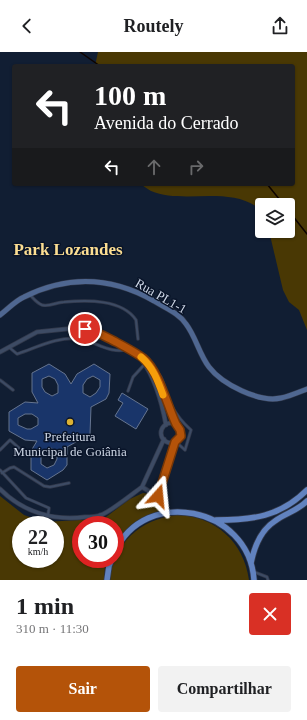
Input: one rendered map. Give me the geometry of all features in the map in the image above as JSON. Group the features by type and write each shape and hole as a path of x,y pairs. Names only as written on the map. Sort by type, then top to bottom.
{"main road":[{"path":"215,520 245,520 272,513 295,502 307,490"},
{"path":"251,564 254,549 267,528 275,521 300,508 307,501"},
{"path":"124,539 129,532 139,525 160,514 197,513 215,520 231,531 239,541 251,564 254,572 254,580"},
{"path":"107,580 109,568"}],"street":[{"name":"Rua PL1-1","path":"0,315 23,297 50,286 71,281 109,283 137,291 176,314 186,323 208,367 221,379 248,394 266,399 280,398 307,389"},
{"path":"0,352 8,346 37,332 76,328 93,331 129,349 139,356 158,381 181,433 181,436 176,442 158,496"},
{"path":"147,365 164,410 166,425"},
{"path":"64,517 74,518 100,515 142,487 164,439 162,430 166,425 172,423 176,424"},
{"path":"164,439 169,442 176,442"},
{"path":"142,487 158,496 168,513"},
{"path":"0,489 8,498 28,510 48,516"}],"lane":[{"path":"30,294 42,305 62,302 98,302 124,309 136,320 138,339"},
{"path":"8,346 17,354 58,339 80,339 120,352 129,349"},
{"path":"128,391 133,377 147,365"},
{"path":"0,380 13,390"},
{"path":"164,410 169,405 185,425 191,430 184,450 176,442"},
{"path":"0,450 10,440 19,448"},
{"path":"2,473 14,467 44,486 50,487 68,482"},
{"path":"0,470 26,498 49,508 48,516"},
{"path":"254,572 267,577 268,580"}],"shaded area":[{"path":"98,52 307,52 307,330 299,310 289,302 283,290 271,238 295,238 295,198 255,198 255,206 237,198 222,196 164,195 151,191 143,186 295,186 295,64 95,64"},
{"path":"143,493 147,493 157,502 161,512 136,524 124,534 124,516 107,516 130,499"},
{"path":"0,496 27,516 12,516 12,568 64,568 64,521 72,520 72,568 105,568 104,580 0,580"},
{"path":"177,515 191,517 204,520 215,526 234,543 241,554 246,566 249,580 110,580 112,568 124,568 124,544 140,528 164,517"}],"building":[{"path":"49,364 65,374 71,384 77,374 94,364 110,374 109,393 106,399 91,407 90,434 67,447 67,465 63,470 47,480 31,470 31,451 37,441 25,440 9,431 9,412 25,402 38,403 32,392 32,373","holes":["49,376 55,379 58,385 58,393 52,396 45,392 42,387 42,379","93,376 100,380 100,387 96,393 90,397 83,393 83,385 87,379","25,414 32,414 38,418 38,425 31,429 27,429 18,425 18,418","51,448 57,452 57,459 54,465 47,468 41,464 41,457 44,451"]},
{"path":"122,393 148,409 136,429 115,416 123,403 118,400"}],"waterway":[{"path":"80,52 97,64"},
{"path":"269,186 278,198"},
{"path":"295,219 307,234"}],"slow traffic":[{"path":"141,357 149,365 158,381 163,395"}],"place":[{"name":"Prefeitura Municipal de Goiânia","path":"70,422"}],"district":[{"name":"Park Lozandes","path":"68,249"}],"route":[{"path":"85,329 93,331 129,349 149,365 158,381 168,407 180,430 181,436 175,442 158,496"}]}
